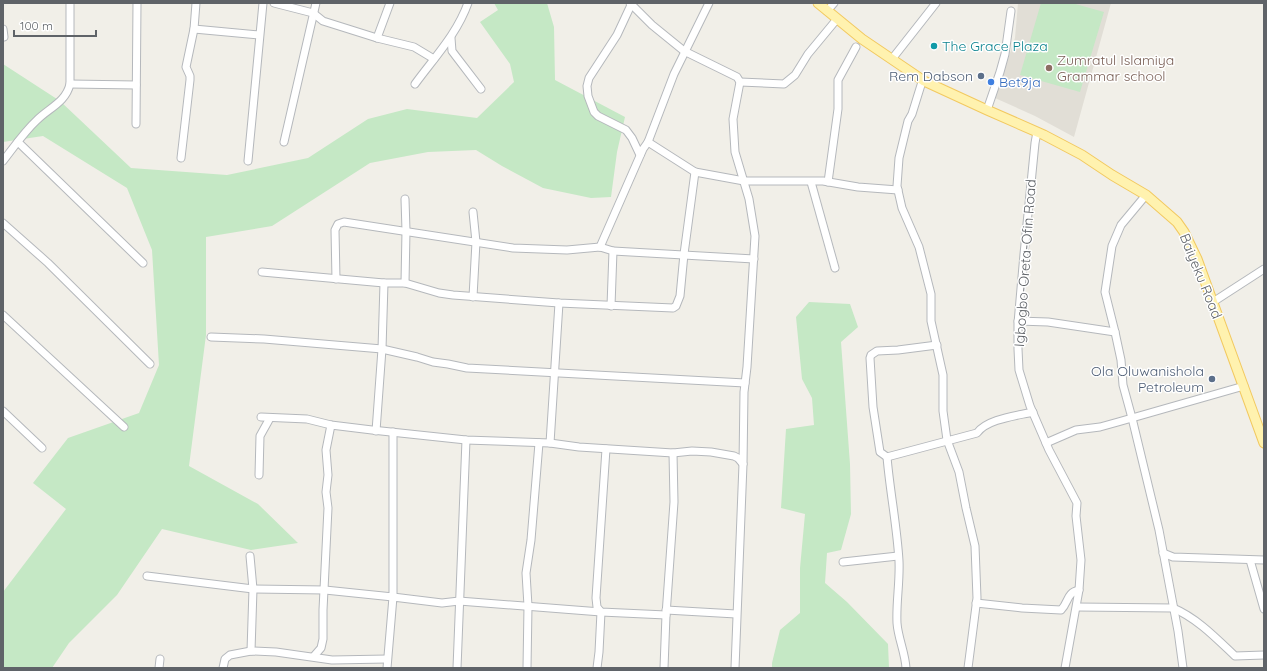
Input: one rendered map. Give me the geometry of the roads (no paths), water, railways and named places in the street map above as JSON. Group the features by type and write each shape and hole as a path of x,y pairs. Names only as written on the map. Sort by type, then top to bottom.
{"main road":[{"name":"Baiyeku Road","path":"818,3 862,39 924,81 1037,132 1082,155 1146,195 1177,222 1184,232 1197,259 1264,443"}],"street":[{"path":"3,161 37,120 64,98 68,92 70,84 70,3"},
{"path":"136,124 137,3"},
{"path":"181,158 190,80 186,67 186,61 194,29 196,3"},
{"path":"248,161 263,3"},
{"path":"274,3 314,13 323,21 414,48 434,59"},
{"path":"284,142 316,3"},
{"path":"377,38 390,3"},
{"path":"415,84 451,38 468,3"},
{"path":"600,246 640,155 648,142 684,51 709,3"},
{"path":"827,11 834,3"},
{"path":"892,59 936,3"},
{"path":"640,155 632,138 626,130 598,116 594,112 588,96 587,86 590,78 617,35 630,4 652,25 684,51 737,77 740,82 733,119 735,152 744,181 755,236 745,383 735,668"},
{"path":"986,110 1005,54 1011,11"},
{"path":"740,82 784,84 795,75 808,54 836,19"},
{"path":"3,29 4,37"},
{"path":"194,29 259,35"},
{"path":"451,38 452,51 481,88"},
{"path":"828,182 838,109 838,80 856,48"},
{"path":"924,81 908,121 899,158 897,186 902,208 919,247 931,294 931,321 943,375 943,411 947,440 959,472 966,508 976,546 976,602 968,668"},
{"path":"70,84 136,85"},
{"name":"Igbogbo-Oreta-Ofin Road","path":"1037,132 1028,209 1018,321 1019,370 1033,412 1046,443 1077,503 1076,516 1081,560 1079,590 1065,668"},
{"path":"18,142 143,263"},
{"path":"648,142 695,172 744,181 828,182 858,187 898,190"},
{"path":"262,272 384,283 405,283 439,293 473,297 611,306 673,308 676,306 680,296 695,172"},
{"path":"811,182 835,268"},
{"path":"1146,195 1120,225 1112,246 1105,292 1115,332 1120,360 1122,385 1132,418 1159,530 1178,631 1183,668"},
{"path":"405,199 405,283"},
{"path":"473,212 476,242 473,297"},
{"path":"336,279 335,230 338,224 344,222 514,248 567,250 600,246 613,251 754,259"},
{"path":"3,223 48,263 150,364"},
{"path":"611,306 613,251"},
{"path":"1213,302 1264,269"},
{"path":"376,431 382,349 384,283"},
{"path":"550,443 559,303"},
{"path":"3,315 124,427"},
{"path":"1018,321 1048,322 1115,332"},
{"path":"211,337 264,339 382,349 433,362 468,368 745,383"},
{"path":"906,668 905,655 897,625 898,556 893,500 887,458 880,452 873,407 870,358 871,355 877,351 937,345"},
{"path":"1046,443 1076,430 1100,427 1244,386"},
{"path":"3,411 42,448"},
{"path":"887,458 947,440 977,433 981,427 1033,412"},
{"path":"261,417 308,419 331,425 376,431 466,440 539,442 606,449 673,453 692,451 734,456 743,464"},
{"path":"260,474 260,436 270,418"},
{"path":"314,656 321,648 323,639 328,508 326,492 328,475 326,450 331,425"},
{"path":"387,668 393,597 393,432"},
{"path":"457,668 466,440"},
{"path":"527,668 528,606 526,573 531,540 539,442"},
{"path":"597,668 601,612 597,607 596,598 606,449"},
{"path":"664,668 666,612 674,502 673,453"},
{"path":"1163,553 1173,557 1264,560"},
{"path":"250,556 253,589 251,650"},
{"path":"843,562 898,556"},
{"path":"1165,564 1173,557"},
{"path":"1250,560 1264,610"},
{"path":"147,576 253,589 324,590 442,603 459,601 601,612 736,614"},
{"path":"976,602 1022,608 1061,610 1065,605 1068,596 1079,590"},
{"path":"1077,607 1173,608 1181,611 1193,620 1235,656 1264,655"},
{"path":"223,668 225,659 230,655 251,650 314,656 332,660 366,658 387,659"},
{"path":"159,668 160,659"}],"place":[{"name":"The Grace Plaza","path":"934,46"},
{"name":"Zumratul Islamiya Grammar school","path":"1049,68"},
{"name":"Rem Dabson","path":"981,76"},
{"name":"Bet9ja","path":"991,82"},
{"name":"Ola Oluwanishola Petroleum","path":"1212,379"}]}
